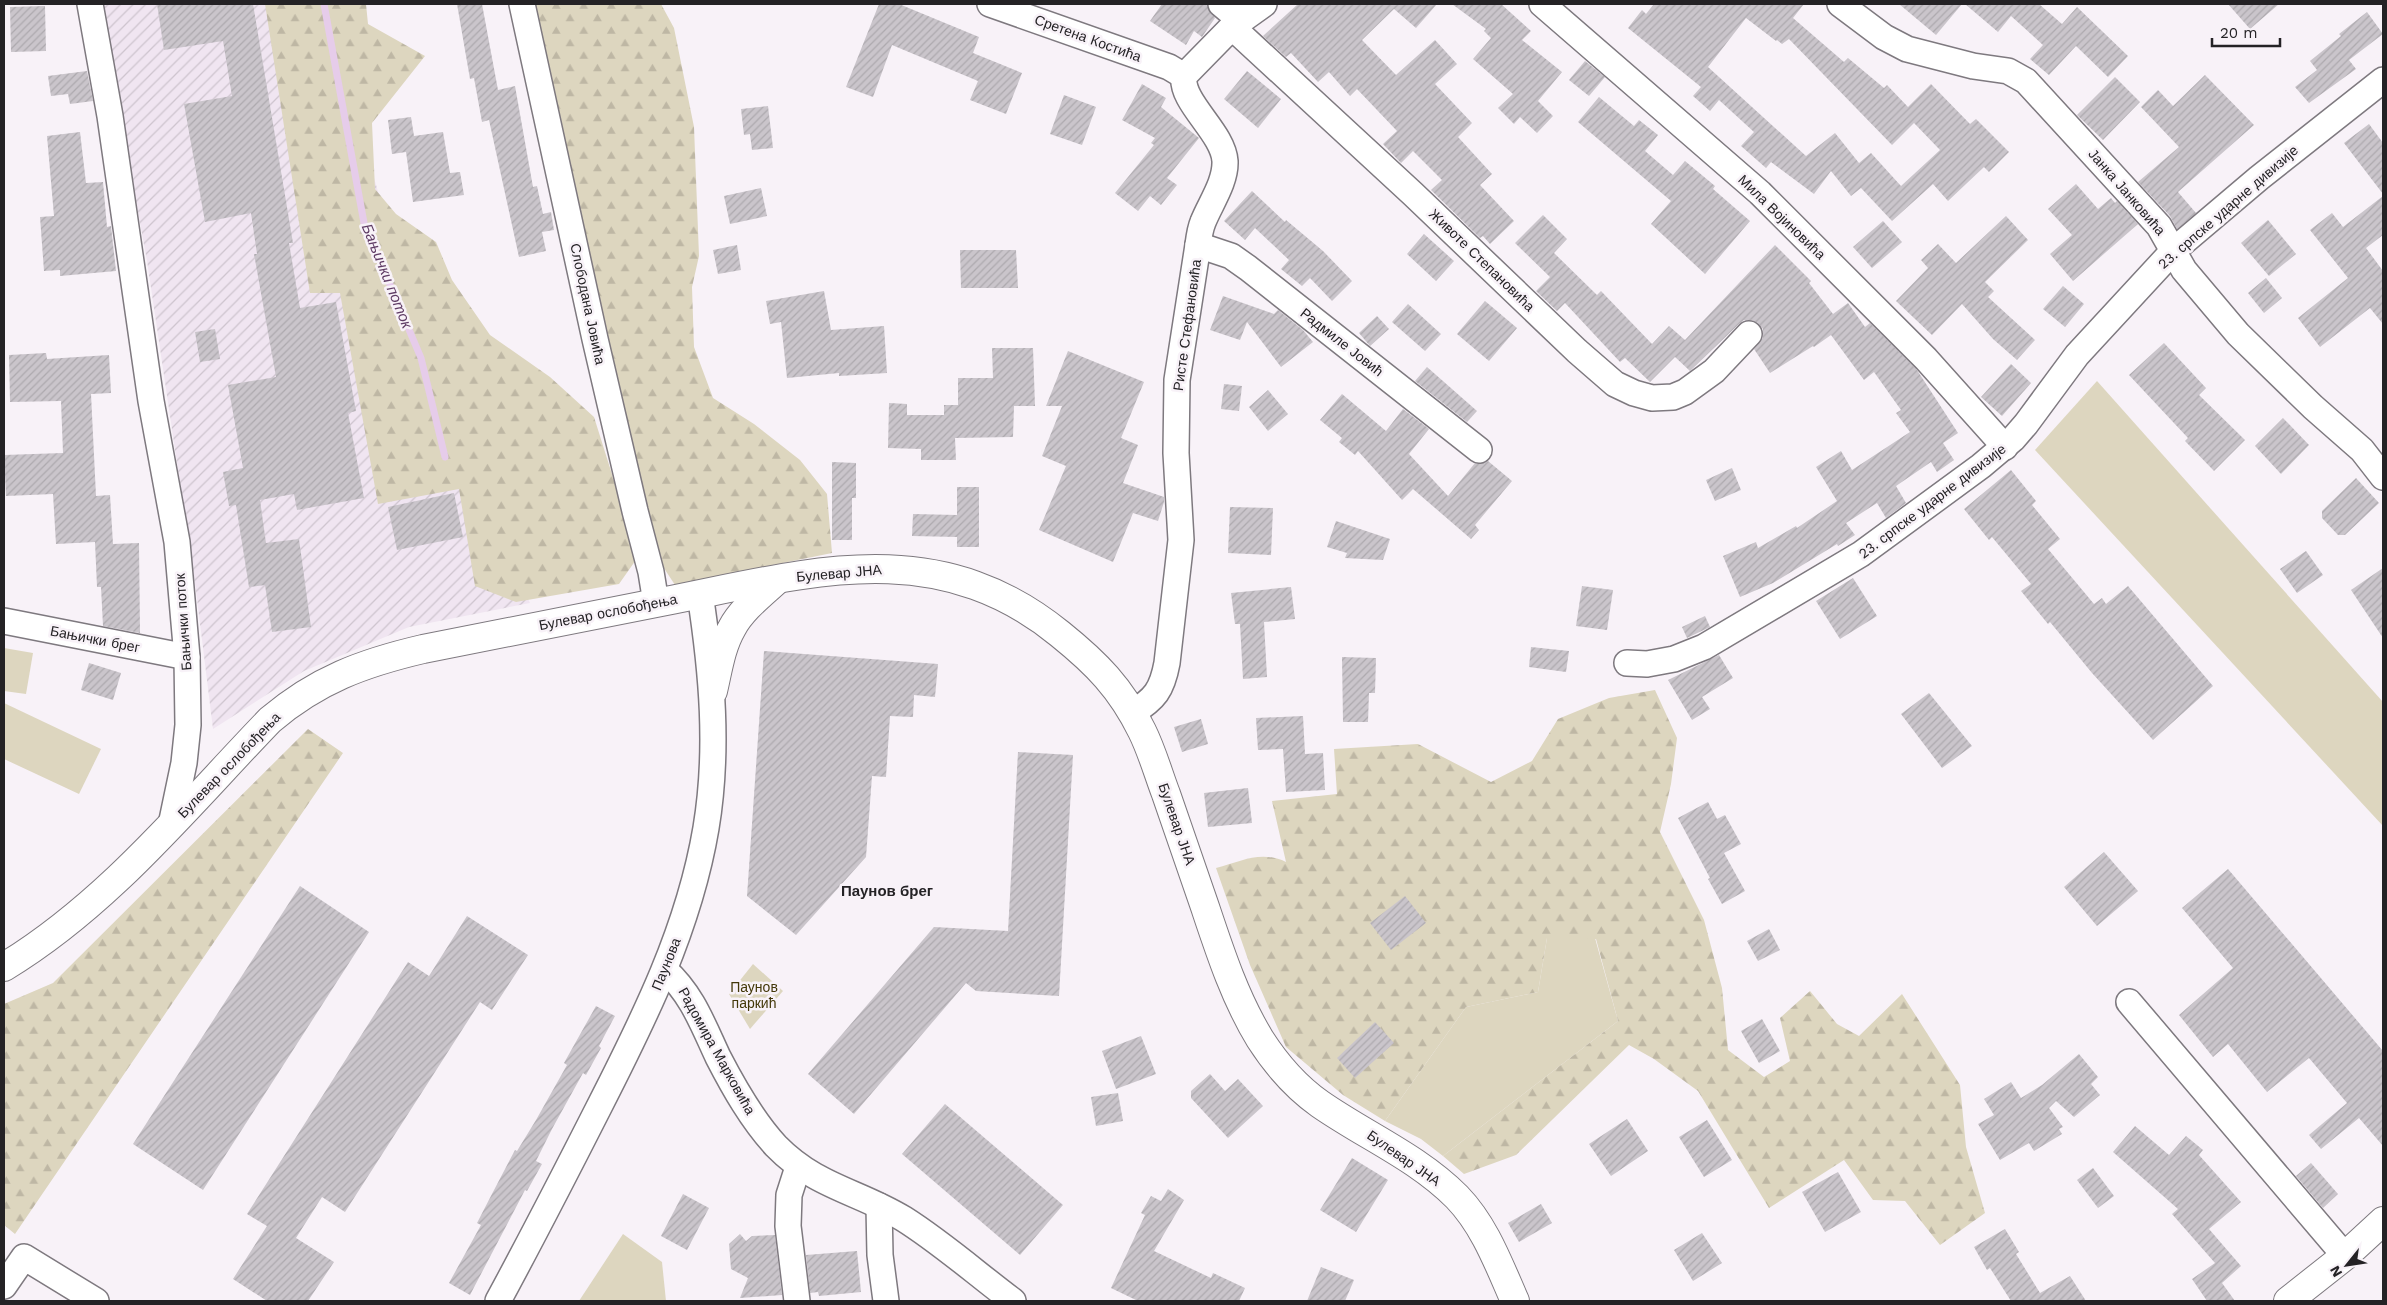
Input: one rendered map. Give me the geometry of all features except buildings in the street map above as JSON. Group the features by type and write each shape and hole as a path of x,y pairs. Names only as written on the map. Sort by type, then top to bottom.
{"main road":[{"name":"Булевар ЈНА","path":"700,594 837,571 887,568 914,570 965,580 1006,598 1054,629 1108,677 1132,712 1150,749 1230,978 1251,1024 1269,1053 1298,1086 1321,1105 1399,1151 1457,1197 1480,1227 1492,1248 1515,1301"},
{"path":"713,691 723,649 732,628 742,614 777,580"},
{"name":"Булевар ослобођења","path":"4,967 45,941 111,885 171,825 270,720 298,698 348,671 375,661 423,649 700,594"},
{"path":"2288,1301 2345,1256 2383,1221"}],"street":[{"name":"Бањички поток","path":"90,4 110,116 151,401 177,542 187,657 188,725 184,762 171,825"},
{"name":"Слободана Јовића","path":"522,4 595,338 651,572 656,603"},
{"name":"Сретена Костића","path":"990,4 1169,67 1184,76"},
{"name":"Животе Степановића","path":"1221,4 1236,24 1577,351 1615,384 1634,393 1652,398 1673,397 1695,387 1714,371 1749,334"},
{"path":"1184,76 1236,24 1264,4"},
{"name":"Мила Војиновића","path":"1542,4 1760,193 1926,359 2005,446"},
{"name":"Јанка Јанковића","path":"1840,4 1896,44 1948,60 2008,71 2026,81 2159,226 2194,284 2238,334 2313,407 2362,450 2383,477"},
{"name":"Ристе Стефановића","path":"1132,712 1155,696 1164,681 1181,540 1176,453 1177,380 1202,224 1222,177 1225,162 1220,144 1184,87 1184,76"},
{"name":"23. српске ударне дивизије","path":"1627,663 1647,664 1674,659 1721,638 1861,554 1942,496 2005,446 2026,424 2077,355 2174,250 2259,178 2383,80"},
{"name":"Радмиле Јовић","path":"1198,245 1231,256 1248,268 1479,450"},
{"name":"Паунова","path":"498,1301 626,1054 665,970 681,927 706,827 714,737 713,691 700,594"},
{"name":"Бањички брег","path":"4,621 187,657"},
{"name":"Радомира Марковића","path":"665,970 678,981 690,998 733,1086 751,1113 775,1144 798,1167 814,1177 904,1219 1013,1301"},
{"path":"2129,1002 2345,1256"},
{"path":"797,1301 788,1226 788,1195 798,1167"},
{"path":"879,1206 880,1255 886,1301"},
{"path":"4,1286 24,1257 96,1301"}],"shaded area":[{"path":"100,4 324,4 385,216 494,528 530,603 409,627 304,671 213,729 196,591 147,261"}],"green space":[{"path":"265,4 366,4 368,24 425,56 372,123 375,189 396,214 436,242 452,280 490,335 550,377 594,417 638,557 619,584 516,602 475,586 459,489 378,504 340,293 310,293"},
{"path":"533,4 661,4 674,28 694,127 699,256 692,287 694,347 713,398 754,424 800,460 827,494 832,553 675,585 654,553"},
{"path":"2097,381 2383,702 2383,826 2035,450"},
{"path":"4,648 33,653 26,694 4,691"},
{"path":"1655,690 1677,738 1671,784 1660,832 1704,920 1722,988 1728,1050 1764,1077 1790,1061 1780,1018 1810,991 1837,1024 1859,1036 1902,994 1960,1085 1966,1147 1985,1213 1940,1245 1905,1201 1873,1200 1844,1160 1769,1208 1698,1091 1654,1059 1629,1045 1516,1155 1464,1174 1443,1156 1618,1021 1596,939 1547,938 1538,992 1466,1007 1385,1121 1343,1095 1286,1047 1250,965 1216,868 1260,857 1268,857 1286,862 1272,801 1337,794 1334,749 1418,744 1491,782 1532,761 1558,719 1609,698"},
{"path":"4,703 101,749 79,794 4,759"},
{"path":"308,729 343,753 15,1234 4,1225 4,1004 53,983"},
{"path":"1547,938 1595,938 1618,1021 1443,1156 1421,1139 1385,1121 1466,1007 1538,992"},
{"name":"Паунов паркић","path":"753,964 783,991 750,1029 729,994"},
{"path":"623,1234 662,1262 666,1301 579,1301"}],"waterway":[{"name":"Бањички поток","path":"324,4 364,223 421,358 445,457"}],"district":[{"name":"Паунов брег","path":"887,891"}]}
